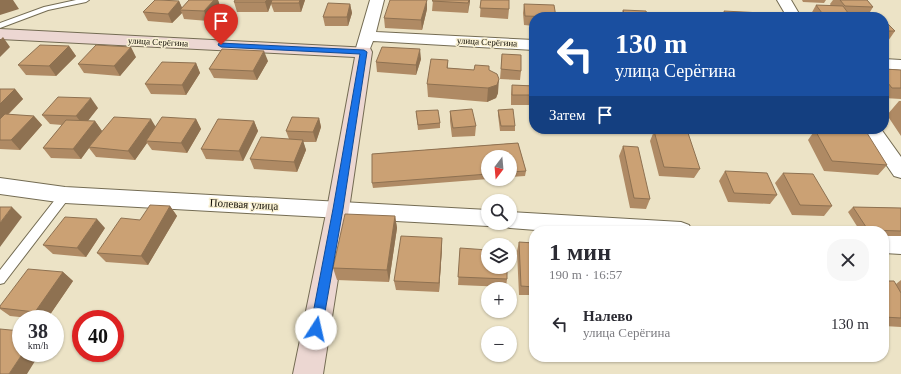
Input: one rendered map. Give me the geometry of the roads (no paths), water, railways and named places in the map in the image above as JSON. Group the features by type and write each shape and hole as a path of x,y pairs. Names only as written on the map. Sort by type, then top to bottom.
{"street":[{"path":"308,374 366,44 377,0"},
{"path":"784,0 791,12"},
{"name":"улица Серёгина","path":"0,34 366,44 529,45"},
{"path":"889,65 901,66"},
{"path":"875,134 901,171"},
{"name":"Полевая улица","path":"0,186 66,195 481,218"},
{"path":"517,220 603,226"},
{"path":"889,244 901,245"}],"lane":[{"path":"0,26 46,8 86,0"},
{"path":"0,279 66,195"}]}
